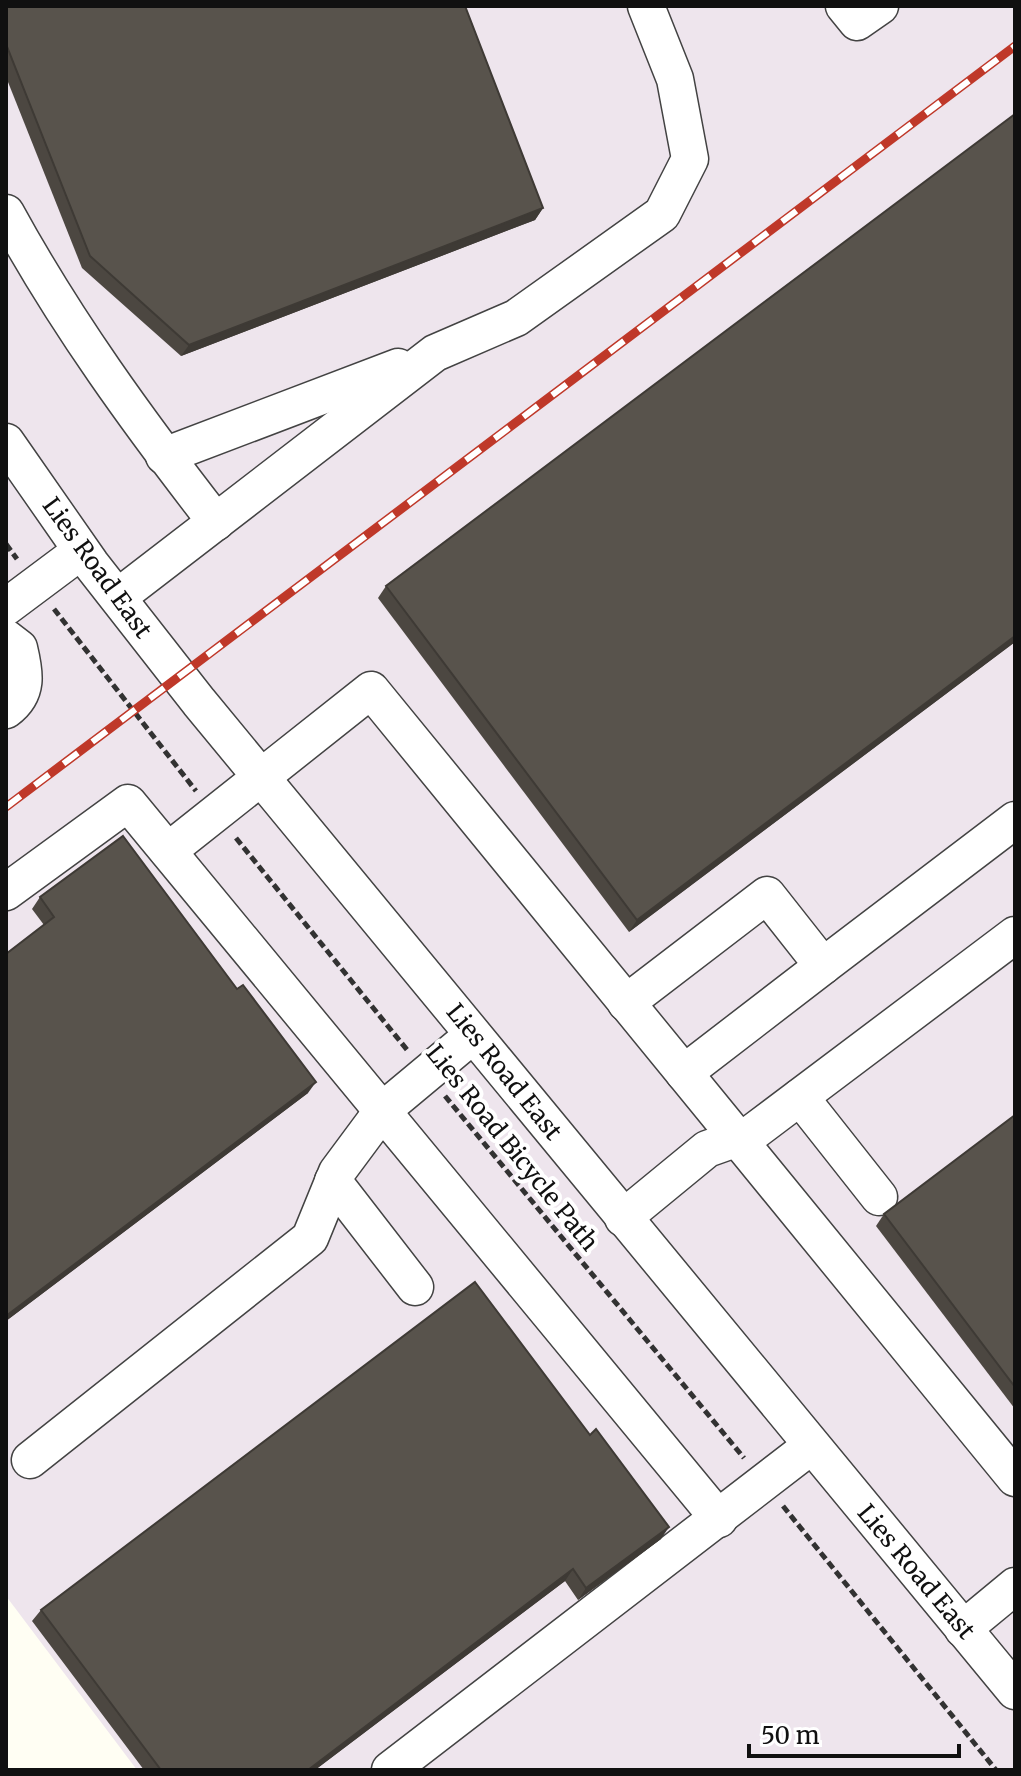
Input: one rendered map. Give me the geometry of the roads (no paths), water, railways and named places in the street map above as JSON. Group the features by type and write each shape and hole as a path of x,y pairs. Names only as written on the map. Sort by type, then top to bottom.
{"street":[{"path":"164,456 435,353 516,318 662,214 690,159 675,79 646,6"},
{"path":"844,6 857,22 880,6"},
{"path":"6,213 40,276 164,456 216,522"},
{"path":"118,597 435,353"},
{"name":"Lies Road East","path":"6,442 81,551 262,778 1015,1691"},
{"path":"6,607 81,551"},
{"path":"6,638 19,648 26,682 14,704 6,710"},
{"path":"168,851 217,816 371,690 1015,1478"},
{"path":"6,892 128,803 719,1519"},
{"path":"684,1073 1015,820"},
{"path":"626,1003 767,895 823,966"},
{"path":"623,1218 707,1149 752,1133 1015,935"},
{"path":"30,1460 310,1238 333,1181 383,1110 473,1035"},
{"path":"800,1097 879,1197"},
{"path":"333,1181 415,1287"},
{"path":"390,1770 811,1446"},
{"path":"963,1629 1015,1586"}],"railway":[{"path":"6,807 1015,46"}]}
